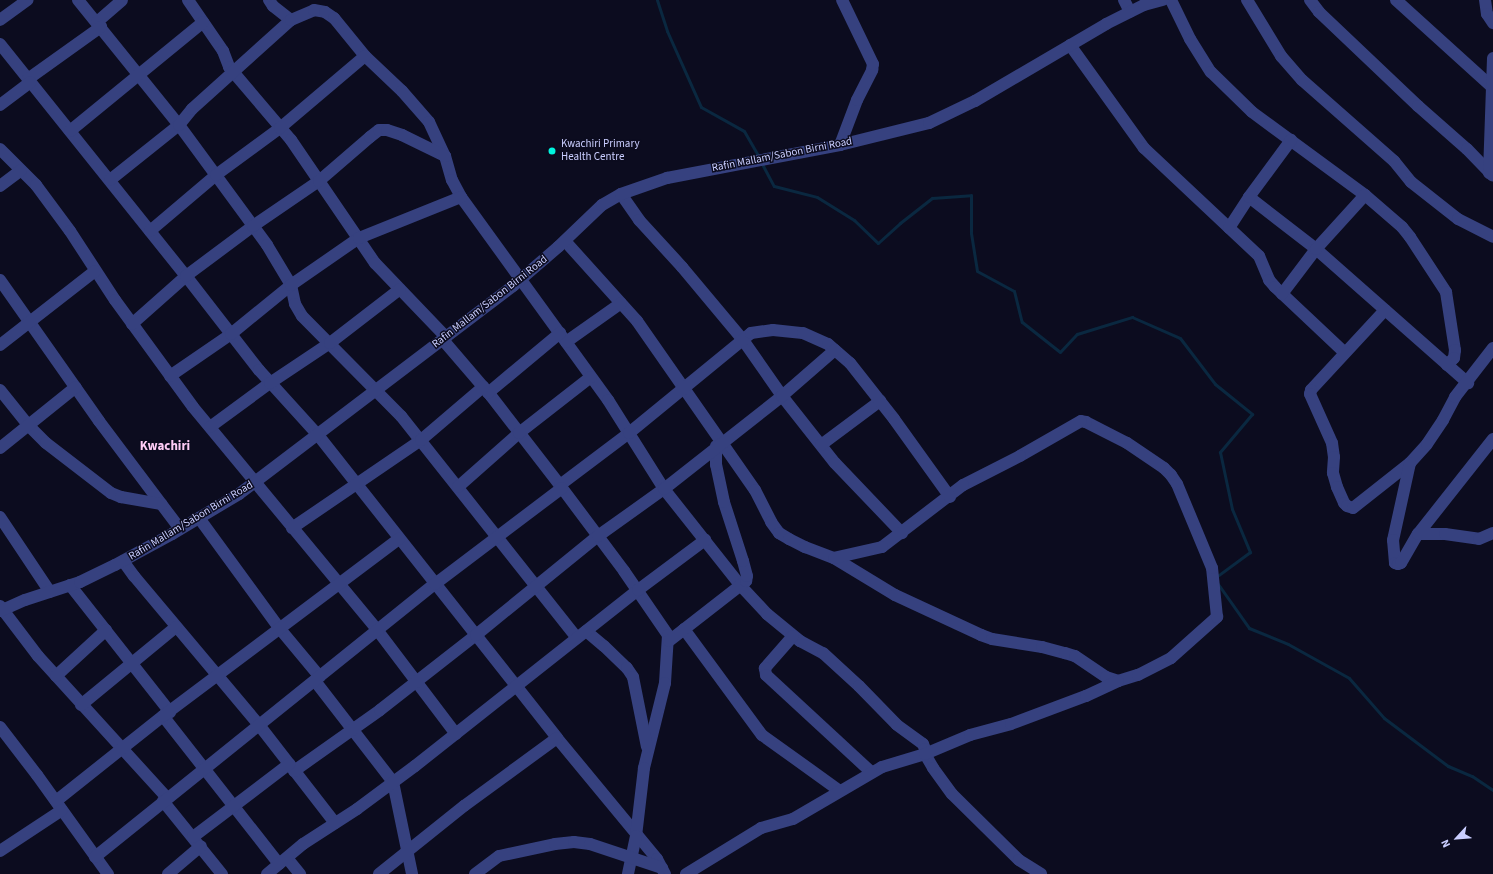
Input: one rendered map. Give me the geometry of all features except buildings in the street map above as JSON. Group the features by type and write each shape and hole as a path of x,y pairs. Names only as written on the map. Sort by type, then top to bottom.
{"street":[{"path":"0,20 28,0"},
{"path":"78,0 179,125 267,245 291,285 294,304 302,316 377,390 421,440 536,586 582,635 615,657 633,677 648,750"},
{"path":"0,105 29,80 99,25 122,0"},
{"path":"188,0 223,51 229,67 280,128 319,181 375,263 444,339 485,390 561,486 666,629 669,641 665,683 642,776 636,836 628,874"},
{"path":"269,0 273,6 291,20"},
{"path":"840,144 857,100 872,70 873,64 842,0"},
{"path":"1124,0 1130,12"},
{"name":"Rafin Mallam/Sabon Birni Road","path":"1,609 70,585 123,561 180,529 256,482 521,280 565,241 602,205 621,194 667,178 840,144 928,123 975,101 1070,45 1130,12 1144,5 1163,0"},
{"path":"1171,0 1190,39 1211,72 1252,112 1364,195 1402,227 1446,292 1455,350 1454,358 1447,365"},
{"path":"1247,0 1281,56 1302,80 1394,161 1411,182 1458,219 1493,237"},
{"path":"1310,0 1319,12 1418,106 1467,149 1491,174"},
{"path":"1396,0 1492,87"},
{"path":"1485,0 1487,14 1493,23"},
{"path":"110,180 179,125 192,109 234,73 291,20 314,10 325,12 334,18 365,56 402,91 429,122 445,156 452,180 461,197 591,377 629,433 664,489 740,585 767,614 794,636 823,653 854,681 897,725 923,744 925,754 952,794 1019,860 1041,874"},
{"path":"70,131 203,22"},
{"path":"0,44 110,180 270,383 318,435 557,738 636,836 657,859 664,871"},
{"path":"1070,45 1144,148 1259,256 1269,280 1344,352"},
{"path":"150,231 216,175 280,128 365,56"},
{"path":"1491,174 1493,58"},
{"path":"132,324 186,276 253,226 319,181 379,130 387,130 402,135 445,156"},
{"path":"1229,228 1248,197 1291,140"},
{"path":"0,149 36,185 66,225 95,271 170,376 210,428 378,631 456,734"},
{"path":"0,186 21,170"},
{"path":"621,194 639,220 682,267 743,340 782,396 845,475 902,533"},
{"path":"1282,294 1316,249 1364,195"},
{"path":"170,376 231,334 291,285 358,238 461,197"},
{"path":"1248,197 1316,249 1468,383"},
{"path":"565,241 637,321 684,387 719,444 755,490 771,522 779,533 805,547 834,558 895,595 965,628 992,639 1036,646 1076,656 1106,677 1118,681"},
{"path":"0,345 95,271"},
{"path":"0,280 180,529"},
{"path":"210,428 270,383 330,343 400,290"},
{"path":"292,528 421,440 485,390 563,337 621,303"},
{"path":"1385,310 1344,352 1311,390 1310,394 1332,443 1334,457 1333,472 1344,503 1347,506 1353,508 1410,463 1427,444 1455,397 1468,383 1493,348"},
{"path":"95,857 435,584 498,538 751,333 773,330 803,334 828,344 850,363 950,496"},
{"path":"168,874 197,842 235,806 291,767 352,730 380,710 415,681 476,635 598,536 664,489 719,444 782,396 835,350"},
{"path":"458,486 519,433 591,377"},
{"path":"0,448 76,387"},
{"path":"0,390 28,425 46,443 111,493 121,497 161,504"},
{"path":"821,445 880,401"},
{"path":"686,874 761,828 793,819 871,772 882,767 925,754 970,735 1011,724 1086,696 1118,681 1138,675 1170,658 1217,617 1212,568 1177,484 1171,475 1164,468 1127,443 1086,422 1081,421 964,486 882,547 834,558"},
{"path":"1410,463 1392,540 1395,563 1401,563 1418,534 1493,440"},
{"path":"669,641 746,581 747,576 724,502 716,465 719,444"},
{"path":"0,518 50,592"},
{"path":"198,518 317,679 352,730 392,782 412,874"},
{"path":"1418,534 1445,534 1479,540 1493,533"},
{"path":"0,851 59,806 122,748 399,539"},
{"path":"267,874 303,844 335,823 456,734 638,590 705,540"},
{"path":"123,561 176,627 259,725 335,823"},
{"path":"70,585 132,662 204,768 283,861 300,874"},
{"path":"1,609 38,656 81,705 122,748 165,800 222,874"},
{"path":"81,705 176,627"},
{"path":"684,628 762,735 840,791"},
{"path":"56,676 106,630"},
{"path":"794,636 765,668 766,675 871,772"},
{"path":"0,727 108,874"},
{"path":"379,874 464,806 557,738"},
{"path":"475,874 499,856 555,844 574,842 590,844 632,857 664,871"}],"waterway":[{"path":"657,0 667,31 701,107 744,131 759,157"},
{"path":"761,162 774,186 817,197 854,220 878,243 900,223 932,198 971,195 971,233 977,271 1014,291 1022,322 1060,352 1077,334 1132,317 1180,338 1215,384 1252,414 1220,452 1232,509 1250,552 1216,577"},
{"path":"1218,584 1249,628 1288,644 1349,678 1384,718 1448,766 1472,776 1493,790"}],"place":[{"name":"Kwachiri Primary Health Centre","path":"552,151"}],"district":[{"name":"Kwachiri","path":"165,446"}]}
